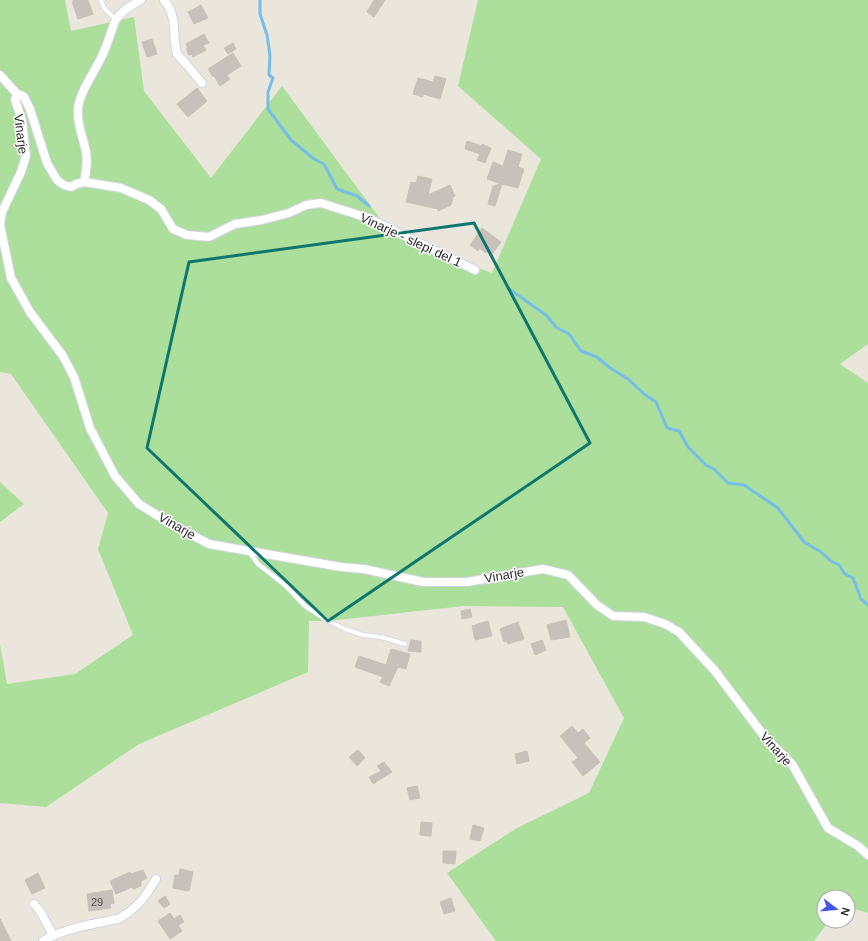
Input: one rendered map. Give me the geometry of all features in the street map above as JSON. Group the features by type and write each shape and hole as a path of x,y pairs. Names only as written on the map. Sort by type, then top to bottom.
{"street":[{"path":"84,182 87,169 86,152 80,133 78,109 85,87 102,58 115,19 124,10 141,0"},
{"path":"164,0 173,14 177,54 202,83"},
{"path":"0,75 18,95"},
{"name":"Vinarje","path":"84,182 71,187 64,185 57,180 47,163 30,109 24,97 18,95 15,99 22,121 26,156 21,172 2,212 0,224 11,278 30,312 63,356 74,377 90,428 114,476 139,504 173,525 209,544 341,567 364,569 423,582 467,582 542,569 568,575 597,605 613,616 644,617 665,624 679,632 715,671 764,736 792,764 828,828 858,846 868,855"},
{"name":"Vinarje - slepi del 1","path":"84,182 122,188 149,200 161,209 173,229 187,236 209,237 235,224 276,217 306,205 321,203 368,218 475,270"},
{"path":"43,941 53,935 69,930 118,919 125,916 146,896 156,878"},
{"path":"34,904 40,911 53,935"}],"lane":[{"path":"101,0 104,8 115,19"},
{"path":"250,552 258,564 286,586 305,606 328,621 363,635 381,637 405,644"}],"highlighted area":[{"path":"474,223 590,443 328,621 147,448 189,262"}],"green space":[{"path":"0,0 65,0 71,31 134,17 144,91 211,178 282,86 393,236 492,273 541,159 458,86 478,0 868,0 868,344 840,364 868,383 868,913 856,909 856,889 816,889 816,929 823,929 814,941 496,941 447,873 517,828 589,793 624,718 563,607 463,606 328,621 309,621 308,672 139,744 46,807 0,803 0,644 7,684 75,674 133,635 98,549 108,513 11,374 0,372"},
{"path":"0,482 24,504 0,522"}],"building":[{"path":"73,0 88,0 93,14 78,19 72,2 74,2"},
{"path":"374,0 385,0 374,17 367,12"},
{"path":"201,5 208,18 194,24 188,12"},
{"path":"204,34 209,43 203,45 206,50 193,57 192,54 189,55 186,49 188,48 186,44"},
{"path":"152,39 157,54 147,57 142,42"},
{"path":"233,43 236,49 228,54 224,48"},
{"path":"233,53 241,66 227,75 230,79 220,86 208,69"},
{"path":"435,76 446,79 440,99 423,94 423,97 413,94 418,78 433,82"},
{"path":"197,88 207,101 188,117 177,104"},
{"path":"467,141 482,146 482,144 491,148 485,163 477,160 480,154 465,149"},
{"path":"508,150 522,154 518,167 524,169 518,188 502,184 495,206 488,204 493,186 501,184 487,179 493,162 503,166"},
{"path":"418,176 432,179 428,195 450,185 455,196 453,197 451,205 438,211 438,209 406,202 411,182 416,183"},
{"path":"482,228 501,242 492,254 488,251 486,253 479,248 478,251 470,245"},
{"path":"470,609 472,617 462,619 461,611"},
{"path":"566,620 570,637 551,640 547,625"},
{"path":"488,621 492,636 475,640 472,626"},
{"path":"518,622 524,639 508,644 507,641 504,642 500,629"},
{"path":"411,640 421,641 421,652 408,651"},
{"path":"542,640 546,650 535,655 531,644"},
{"path":"391,649 410,654 406,669 398,667 389,686 380,682 383,677 355,667 359,656 386,665"},
{"path":"572,726 578,733 583,729 590,738 584,743 600,762 583,776 572,762 578,758 560,736"},
{"path":"358,750 365,758 357,766 349,757"},
{"path":"527,751 529,761 517,764 515,754"},
{"path":"384,762 392,772 373,784 369,777 381,771 377,766"},
{"path":"417,786 420,798 410,800 407,788"},
{"path":"421,822 432,823 431,836 420,835"},
{"path":"473,825 484,828 480,841 470,839"},
{"path":"443,851 456,851 455,864 443,863"},
{"path":"180,869 193,872 189,891 173,888 175,875 179,875"},
{"path":"143,870 147,878 141,881 141,886 133,889 132,887 116,894 110,881 130,872 131,874"},
{"path":"38,873 45,888 32,894 25,880"},
{"path":"112,890 114,903 110,904 111,908 89,911 87,894"},
{"path":"165,896 170,904 164,908 158,901"},
{"path":"451,898 455,911 444,914 440,902"},
{"path":"170,913 174,919 180,915 184,922 178,925 182,931 170,939 158,921"},
{"path":"0,919 11,941 0,941"}],"waterway":[{"path":"260,0 260,14 267,35 270,56 269,75 273,78 268,92 268,109 291,140 314,159 324,164 337,189 357,196 369,206"},
{"path":"509,289 546,315 556,327 569,334 581,351 597,357 610,368 628,379 644,394 656,402 667,428 679,431 688,447 706,465 714,469 728,483 744,485 778,508 804,542 839,565 845,574 853,578 861,599 868,605"}]}
